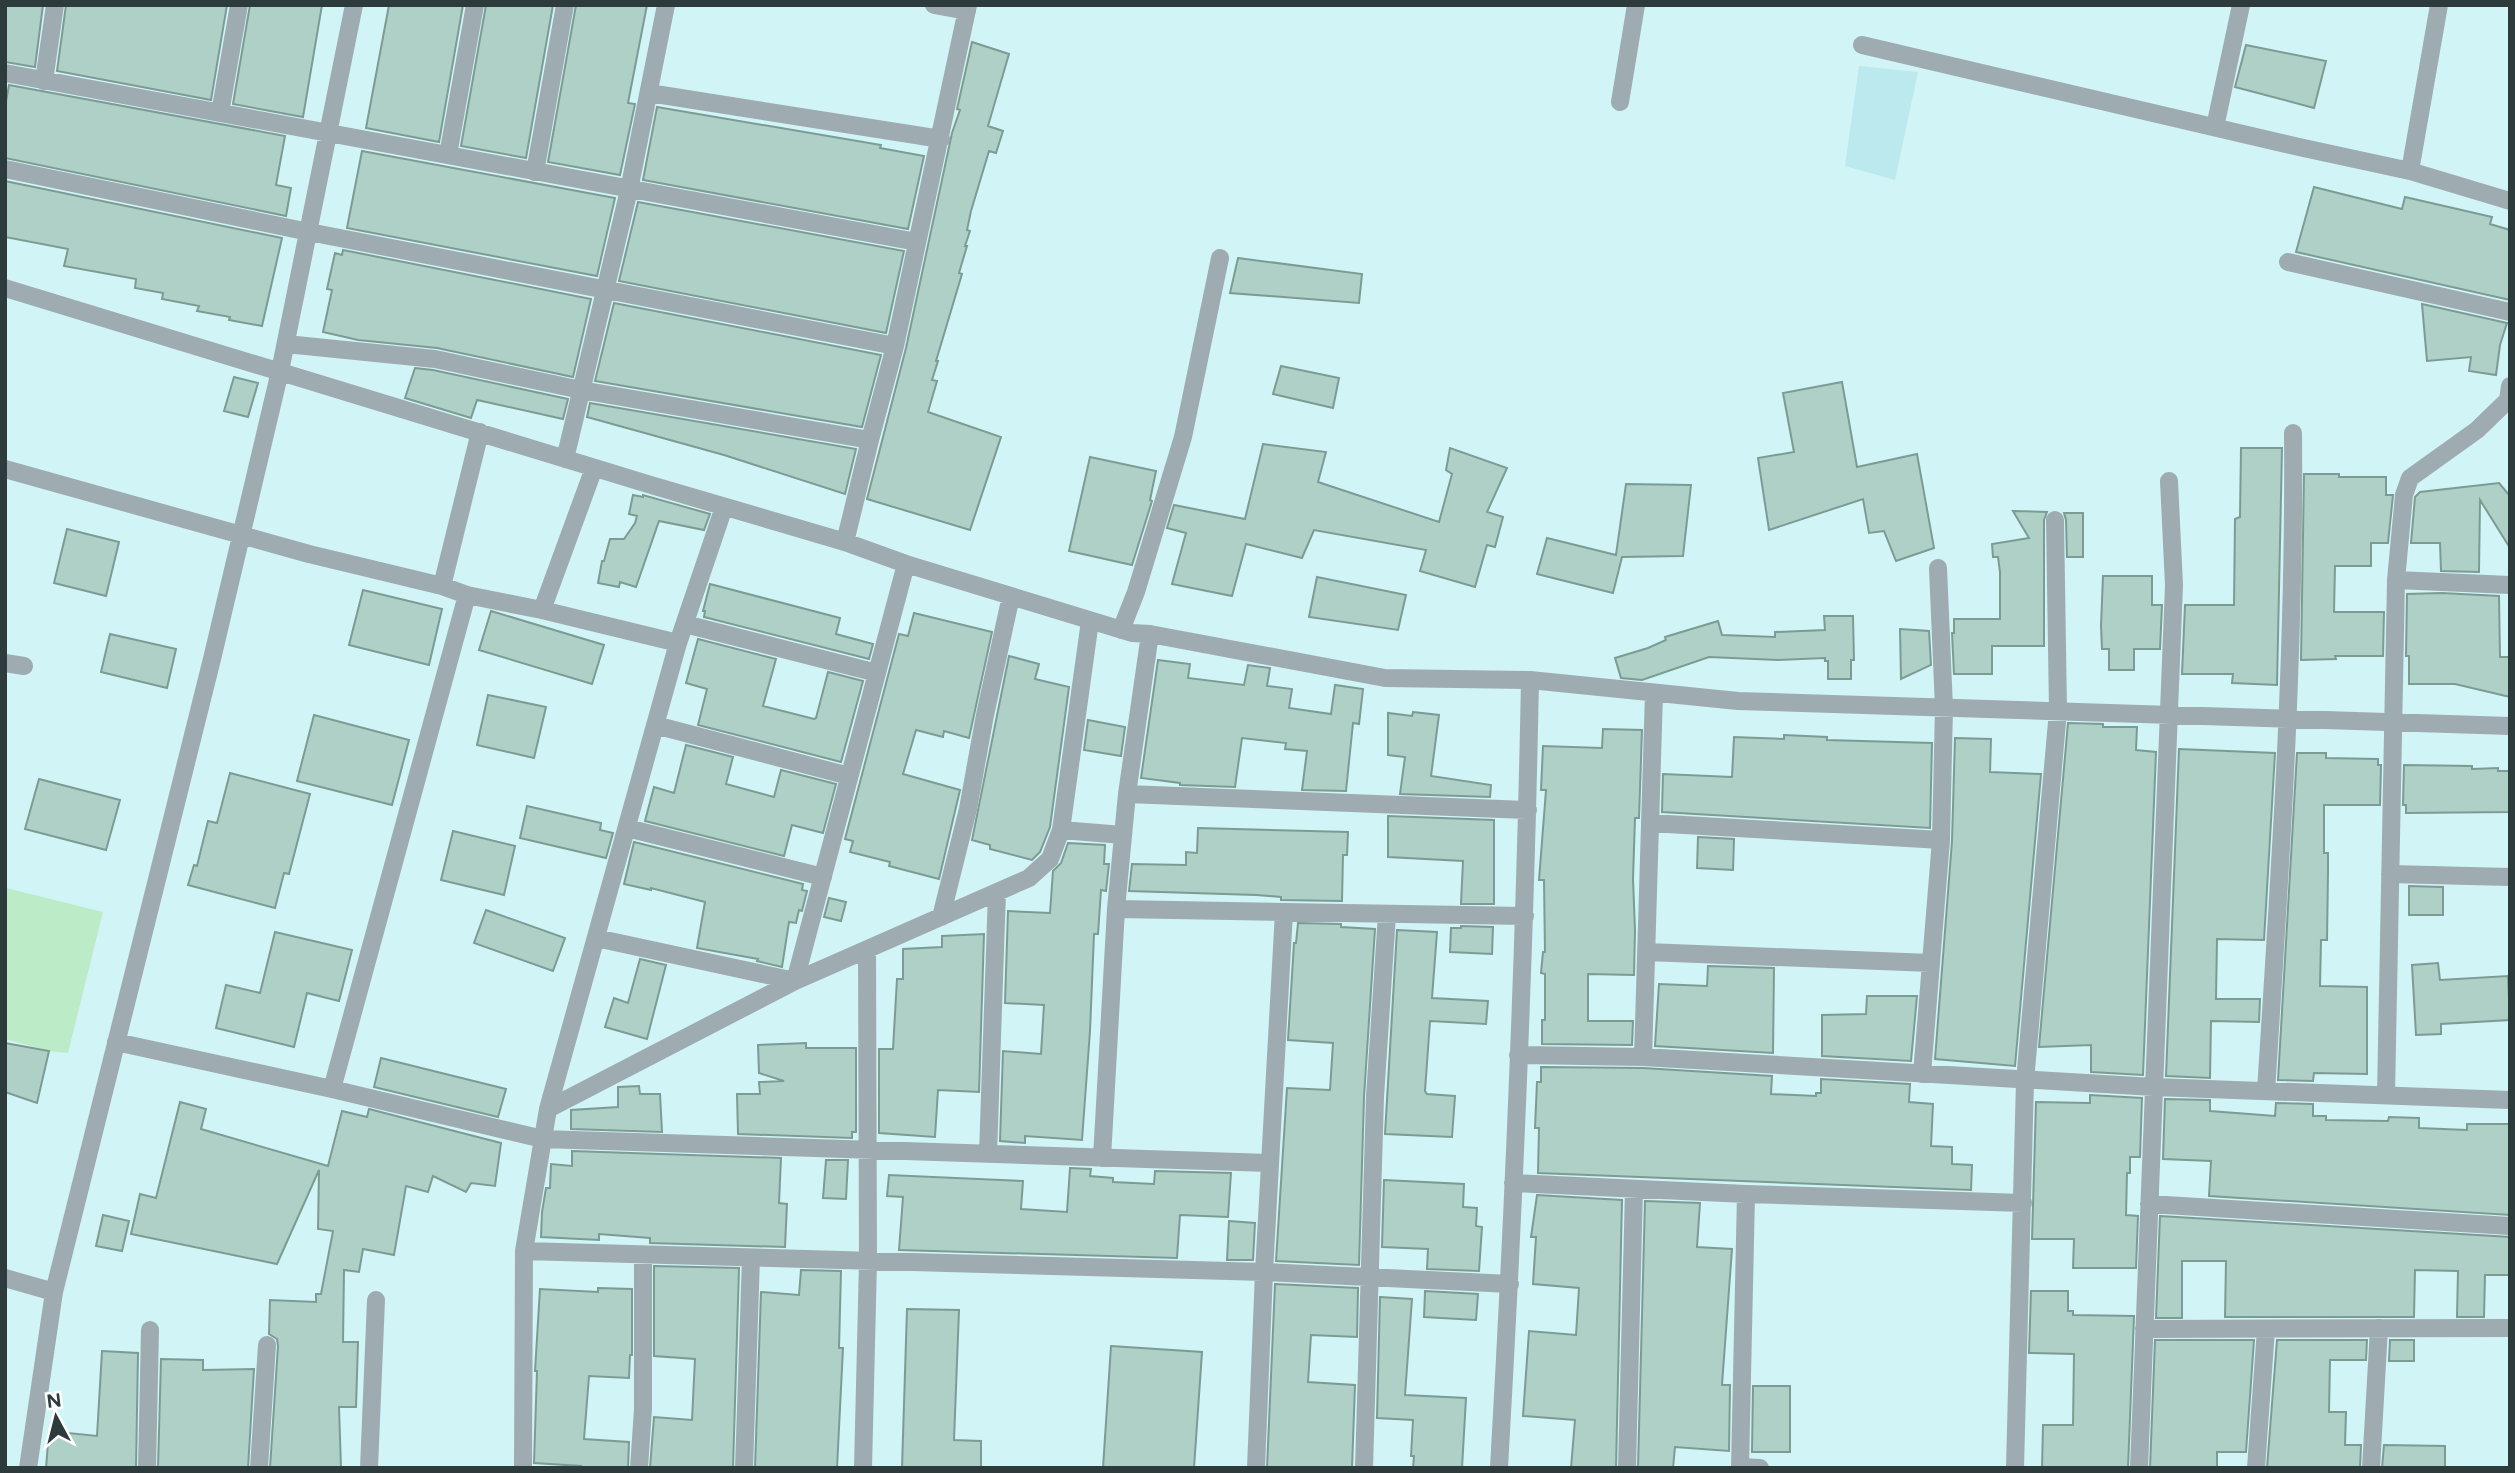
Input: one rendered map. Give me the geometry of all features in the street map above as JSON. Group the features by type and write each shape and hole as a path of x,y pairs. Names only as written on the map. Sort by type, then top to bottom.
{"street":[{"path":"44,81 55,5"},
{"path":"220,113 239,5"},
{"path":"28,1468 54,1292 280,371 354,5"},
{"path":"447,155 475,5"},
{"path":"535,172 565,5"},
{"path":"565,459 629,190 666,5"},
{"path":"845,542 895,346 968,8 934,5"},
{"path":"1620,102 1636,5"},
{"path":"2216,127 2241,5"},
{"path":"2410,171 2439,5"},
{"path":"1863,45 2410,171 2510,201"},
{"path":"5,74 917,242"},
{"path":"649,93 941,139"},
{"path":"5,169 309,232 895,346"},
{"path":"1121,630 1136,592 1184,437 1220,258"},
{"path":"2288,262 2510,312"},
{"path":"5,288 845,542 906,564 1132,634 1150,634 1385,678 1530,680 1738,701 2510,726"},
{"path":"286,344 435,359 581,390 870,440"},
{"path":"2386,1095 2396,580 2404,495 2410,478 2477,430 2509,396"},
{"path":"442,586 480,432"},
{"path":"2266,1091 2289,719 2294,433"},
{"path":"542,610 594,468"},
{"path":"5,469 241,535 442,586 467,595 678,643"},
{"path":"2139,1468 2174,585 2169,481"},
{"path":"523,1468 524,1251 548,1109 678,643 724,507"},
{"path":"2015,1468 2025,1081 2058,711 2054,520"},
{"path":"795,981 906,564"},
{"path":"1922,1074 1941,840 1944,708 1938,568"},
{"path":"2396,580 2510,585"},
{"path":"332,1089 467,595"},
{"path":"941,917 968,809 1011,597"},
{"path":"548,1109 795,981 1029,878 1050,859 1061,830 1090,621"},
{"path":"685,624 877,673"},
{"path":"1102,1158 1116,909 1127,794 1150,634"},
{"path":"5,663 23,666"},
{"path":"1499,1468 1510,1284 1525,916 1530,680"},
{"path":"1643,1057 1654,693"},
{"path":"655,725 849,776"},
{"path":"1127,794 1528,810"},
{"path":"1650,823 1941,840"},
{"path":"627,828 823,877"},
{"path":"1061,830 1123,835"},
{"path":"2390,874 2510,877"},
{"path":"988,1154 997,892"},
{"path":"1116,909 1525,916"},
{"path":"1256,1468 1269,1163 1284,912"},
{"path":"1364,1468 1375,1097 1387,914"},
{"path":"596,938 795,981"},
{"path":"863,1468 869,1150 867,949"},
{"path":"1647,952 1931,963"},
{"path":"116,1042 332,1089 542,1139 1269,1163"},
{"path":"1518,1055 1643,1057 2025,1081 2510,1100"},
{"path":"1513,1183 2023,1203"},
{"path":"1627,1468 1634,1189"},
{"path":"1746,1194 1740,1467 1760,1468"},
{"path":"2149,1204 2510,1226"},
{"path":"524,1251 1264,1272 1510,1284"},
{"path":"639,1468 643,1409 643,1255"},
{"path":"744,1468 751,1258"},
{"path":"5,1278 54,1292"},
{"path":"369,1468 376,1300"},
{"path":"2371,1468 2379,1328"},
{"path":"2144,1329 2510,1328"},
{"path":"2256,1468 2266,1329"},
{"path":"147,1468 150,1330"},
{"path":"260,1468 267,1345"}],"shaded area":[{"path":"1859,66 1918,72 1895,180 1845,166"}],"green space":[{"path":"6,888 103,912 68,1053 49,1051 5,1039"}],"building":[{"path":"5,5 43,5 35,67 5,62"},
{"path":"66,5 227,5 211,100 57,71"},
{"path":"250,5 322,5 303,117 233,104"},
{"path":"389,5 463,5 439,142 366,128"},
{"path":"486,5 553,5 526,158 461,146"},
{"path":"576,5 647,5 628,103 635,104 620,175 548,162"},
{"path":"972,42 1009,54 988,126 1003,131 996,153 989,151 971,211 967,230 970,231 959,273 962,274 936,361 932,380 937,381 928,412 1001,437 970,530 867,499 906,348 952,133 960,110 957,109"},
{"path":"2246,45 2326,61 2314,108 2235,87"},
{"path":"9,85 285,136 276,185 291,188 286,216 5,158 5,107"},
{"path":"657,107 881,145 880,148 924,156 908,229 643,180"},
{"path":"362,151 615,198 597,276 347,228"},
{"path":"5,181 282,238 262,326 197,311 199,306 162,299 163,293 135,288 136,279 64,266 68,249 5,237"},
{"path":"2314,187 2402,209 2405,197 2492,217 2490,224 2510,230 2510,300 2296,252"},
{"path":"638,202 904,251 886,333 619,281"},
{"path":"343,250 591,299 573,377 437,348 358,340 323,332 332,290 327,289 335,253 342,255"},
{"path":"1238,258 1362,274 1359,303 1230,293"},
{"path":"614,303 881,355 862,427 595,381"},
{"path":"2422,304 2507,323 2500,345 2496,375 2469,371 2471,357 2427,361"},
{"path":"1281,366 1339,378 1333,408 1273,394"},
{"path":"415,368 568,399 563,419 477,400 471,418 405,398"},
{"path":"234,377 258,383 248,417 224,411"},
{"path":"1842,382 1857,467 1917,454 1934,548 1896,561 1884,531 1869,533 1863,499 1769,530 1758,458 1794,452 1783,393"},
{"path":"590,403 856,449 845,494 724,455 587,417"},
{"path":"1263,444 1326,452 1318,482 1439,522 1452,474 1446,470 1450,448 1507,468 1487,512 1503,517 1495,547 1487,545 1475,587 1420,571 1426,550 1314,530 1302,558 1246,544 1232,596 1172,584 1186,533 1167,528 1174,505 1245,519"},
{"path":"2241,448 2282,448 2277,685 2232,683 2233,674 2182,674 2185,605 2234,605 2235,519 2240,517"},
{"path":"1090,457 1156,471 1150,500 1152,501 1132,565 1069,551"},
{"path":"2304,474 2386,477 2386,495 2393,495 2388,543 2371,543 2371,566 2335,566 2334,612 2384,612 2383,656 2335,656 2336,659 2301,660"},
{"path":"2499,483 2510,496 2510,548 2480,500 2479,572 2441,571 2440,543 2411,543 2415,497 2420,492"},
{"path":"1626,484 1691,485 1683,556 1622,557 1613,593 1537,574 1547,538 1616,555"},
{"path":"633,495 643,495 710,514 704,530 659,521 636,587 620,582 619,587 598,583 610,539 624,539 635,523 637,516 629,514"},
{"path":"2013,511 2047,512 2044,520 2044,646 1992,646 1992,674 1954,674 1954,619 2000,619 2000,572 1998,557 1993,557 1992,544 2029,538"},
{"path":"2064,513 2083,513 2083,557 2067,557"},
{"path":"67,529 119,542 106,596 54,583"},
{"path":"2103,576 2152,576 2152,605 2162,605 2160,649 2134,649 2134,670 2109,670 2109,649 2102,649"},
{"path":"1317,577 1406,595 1398,630 1309,617"},
{"path":"710,584 840,618 836,634 873,644 869,659 704,617"},
{"path":"363,590 442,609 429,665 349,645"},
{"path":"2407,594 2499,596 2500,657 2510,657 2510,697 2455,684 2409,684 2409,656 2406,656"},
{"path":"491,611 604,645 592,684 479,650"},
{"path":"914,613 992,632 969,738 944,731 943,737 916,730 903,774 960,790 939,879 850,852 853,841 845,839 899,634 908,636"},
{"path":"1824,616 1853,616 1854,660 1851,660 1851,679 1828,679 1828,661 1825,661 1825,658 1778,660 1709,657 1642,680 1621,678 1615,658 1648,648 1666,640 1665,637 1718,621 1722,635 1775,637 1775,632 1825,630"},
{"path":"1900,629 1929,631 1931,665 1901,679"},
{"path":"110,634 176,649 167,688 101,672"},
{"path":"698,639 776,659 763,706 814,719 828,672 863,681 841,762 698,725 707,689 686,683"},
{"path":"1009,656 1039,664 1035,679 1069,687 1050,827 1040,852 1032,860 990,849 990,845 972,840"},
{"path":"1158,660 1190,664 1188,678 1244,685 1248,665 1270,668 1267,686 1292,689 1289,708 1331,714 1335,685 1363,689 1359,724 1353,723 1346,791 1302,790 1307,751 1285,749 1286,743 1242,738 1235,787 1180,785 1141,778"},
{"path":"488,695 546,707 534,758 477,745"},
{"path":"1413,712 1439,715 1431,776 1491,785 1490,797 1400,794 1405,757 1388,755 1388,713 1412,716"},
{"path":"314,715 409,740 392,805 297,781"},
{"path":"1088,720 1125,727 1121,756 1084,750"},
{"path":"2068,723 2137,727 2136,750 2156,752 2143,1075 2091,1072 2091,1045 2039,1047"},
{"path":"1603,729 1642,730 1639,818 1635,818 1633,879 1634,975 1588,974 1588,1021 1633,1021 1632,1045 1542,1044 1542,1020 1545,1020 1545,974 1541,973 1545,952 1544,880 1539,880 1546,790 1541,790 1543,746 1602,748"},
{"path":"1784,735 1827,737 1827,740 1932,743 1930,828 1662,812 1663,774 1732,777 1734,737 1784,739"},
{"path":"1955,738 1991,739 1990,772 2041,774 2015,1066 1935,1059 1952,841"},
{"path":"686,745 733,757 726,784 774,797 781,770 836,784 823,833 792,825 784,856 645,821 654,787 674,793"},
{"path":"2179,749 2275,753 2264,940 2217,939 2216,999 2260,999 2259,1022 2211,1021 2210,1078 2166,1076"},
{"path":"2297,753 2326,753 2326,758 2378,759 2378,765 2381,765 2380,805 2324,805 2324,853 2328,853 2327,940 2321,940 2320,986 2367,987 2367,1074 2314,1073 2313,1081 2278,1080"},
{"path":"2404,765 2472,766 2472,769 2498,768 2498,771 2510,771 2510,812 2406,813 2406,805 2403,805"},
{"path":"230,773 310,794 289,874 284,873 275,908 188,885 194,865 197,866 208,821 217,823"},
{"path":"39,779 120,800 106,850 25,829"},
{"path":"527,806 601,823 600,830 613,833 606,858 520,838"},
{"path":"1388,816 1494,820 1494,904 1461,904 1463,861 1388,857"},
{"path":"1198,828 1348,832 1347,855 1343,855 1342,901 1129,891 1132,864 1186,865 1186,852 1197,853"},
{"path":"453,831 515,846 504,895 441,880"},
{"path":"1698,837 1734,839 1733,870 1697,868"},
{"path":"634,842 803,884 802,890 807,891 802,911 799,910 796,923 789,922 782,967 757,961 758,959 697,948 705,902 624,884"},
{"path":"1068,843 1105,845 1104,864 1109,864 1106,891 1101,890 1098,934 1094,934 1082,1140 1025,1136 1025,1143 1000,1141 1003,1051 1041,1054 1044,1005 1005,1003 1008,911 1050,913 1053,871 1061,863"},
{"path":"2409,886 2443,887 2443,915 2409,915"},
{"path":"829,898 846,902 841,921 824,917"},
{"path":"486,910 565,938 553,971 474,943"},
{"path":"1298,923 1341,924 1341,927 1375,929 1364,1097 1359,1265 1276,1261 1287,1088 1330,1090 1333,1043 1288,1040 1294,943"},
{"path":"1493,927 1492,954 1450,952 1451,928"},
{"path":"1397,930 1437,932 1432,998 1488,1001 1486,1024 1430,1021 1425,1091 1427,1094 1455,1096 1452,1137 1385,1134"},
{"path":"275,932 352,950 339,1001 307,993 294,1047 216,1028 226,985 260,993"},
{"path":"984,934 979,1092 938,1090 935,1137 879,1133 879,1049 893,1049 897,979 903,979 903,949 942,947 942,936"},
{"path":"640,959 666,965 647,1039 605,1027 614,998 628,1003"},
{"path":"2438,963 2440,980 2508,976 2510,1020 2441,1024 2441,1034 2416,1035 2412,965"},
{"path":"1708,966 1774,968 1773,1053 1655,1046 1659,984 1707,986"},
{"path":"1867,996 1917,996 1911,1061 1822,1056 1822,1015 1866,1014"},
{"path":"5,1043 49,1051 37,1103 5,1092"},
{"path":"806,1043 806,1048 856,1048 856,1132 852,1132 852,1138 738,1134 737,1094 760,1094 759,1082 784,1081 759,1073 758,1045"},
{"path":"381,1058 506,1089 498,1117 374,1087"},
{"path":"1541,1067 1643,1068 1772,1076 1771,1094 1816,1096 1816,1093 1821,1093 1821,1079 1910,1084 1909,1102 1933,1104 1931,1146 1952,1147 1952,1164 1972,1165 1971,1190 1538,1173 1539,1128 1535,1128 1537,1082 1541,1082"},
{"path":"639,1086 640,1094 660,1094 662,1132 571,1129 571,1110 618,1107 618,1087"},
{"path":"2090,1095 2142,1098 2140,1157 2130,1157 2130,1173 2127,1173 2126,1215 2138,1216 2136,1268 2073,1268 2074,1239 2032,1239 2036,1102 2090,1103"},
{"path":"2165,1099 2210,1100 2210,1111 2275,1116 2276,1103 2313,1104 2313,1116 2326,1116 2326,1120 2388,1121 2389,1117 2419,1118 2419,1128 2467,1130 2467,1124 2510,1124 2510,1215 2209,1196 2211,1161 2163,1159"},
{"path":"180,1102 206,1109 201,1129 328,1166 342,1111 367,1117 369,1109 501,1143 495,1186 471,1183 466,1192 433,1176 428,1192 406,1186 394,1255 363,1249 359,1272 344,1270 343,1342 358,1342 356,1407 339,1407 341,1468 270,1468 278,1346 277,1339 269,1334 270,1300 316,1302 316,1294 321,1294 333,1231 318,1229 319,1170 277,1264 131,1234 140,1194 156,1198"},
{"path":"572,1151 781,1158 779,1203 787,1204 785,1247 650,1243 650,1238 599,1234 599,1240 541,1237 542,1212 546,1188 550,1188 551,1164 572,1166"},
{"path":"826,1160 848,1160 846,1199 823,1198"},
{"path":"1070,1168 1091,1169 1090,1176 1113,1178 1113,1182 1154,1184 1155,1171 1231,1173 1228,1217 1180,1215 1177,1258 899,1250 903,1197 887,1196 889,1175 1023,1181 1021,1209 1067,1212"},
{"path":"1384,1180 1464,1184 1463,1207 1477,1208 1476,1226 1482,1227 1479,1271 1427,1269 1428,1249 1382,1247"},
{"path":"1537,1195 1622,1200 1616,1468 1571,1468 1575,1420 1523,1416 1529,1331 1576,1335 1579,1288 1533,1284 1536,1237 1531,1237"},
{"path":"1645,1201 1700,1203 1697,1247 1732,1249 1722,1385 1730,1385 1729,1451 1675,1447 1673,1468 1638,1468"},
{"path":"103,1215 129,1221 122,1251 96,1246"},
{"path":"2160,1216 2510,1237 2510,1275 2485,1275 2484,1317 2457,1317 2458,1271 2415,1270 2414,1317 2225,1317 2226,1261 2182,1261 2182,1318 2156,1318"},
{"path":"1229,1221 1255,1223 1253,1260 1227,1260"},
{"path":"654,1266 739,1268 733,1468 650,1468 654,1417 692,1420 695,1359 654,1356"},
{"path":"801,1270 841,1271 839,1348 843,1348 837,1468 755,1468 761,1292 799,1295"},
{"path":"1275,1284 1358,1288 1357,1337 1311,1335 1308,1382 1355,1385 1352,1468 1267,1468"},
{"path":"598,1288 632,1289 632,1355 629,1378 589,1376 584,1439 629,1442 628,1468 580,1468 581,1466 534,1463 535,1371 540,1289 598,1292"},
{"path":"1425,1291 1478,1294 1476,1320 1424,1317"},
{"path":"2031,1291 2068,1291 2068,1311 2073,1311 2073,1315 2134,1316 2128,1468 2042,1468 2043,1425 2073,1425 2074,1354 2029,1353"},
{"path":"1380,1297 1412,1299 1405,1395 1466,1398 1462,1468 1413,1468 1413,1420 1377,1418"},
{"path":"907,1309 959,1310 954,1440 981,1441 981,1468 902,1468"},
{"path":"2155,1340 2254,1340 2246,1452 2217,1452 2217,1468 2150,1468"},
{"path":"2277,1340 2367,1340 2366,1360 2330,1360 2329,1412 2346,1412 2345,1445 2361,1445 2360,1468 2267,1468"},
{"path":"2390,1340 2414,1340 2414,1361 2389,1361"},
{"path":"1111,1346 1202,1352 1194,1468 1103,1468"},
{"path":"102,1351 138,1353 136,1468 46,1468 49,1431 97,1436"},
{"path":"161,1359 203,1360 203,1370 254,1369 248,1468 158,1468"},
{"path":"1753,1386 1790,1386 1790,1452 1752,1452"},
{"path":"2384,1445 2445,1446 2445,1468 2382,1468"}]}
